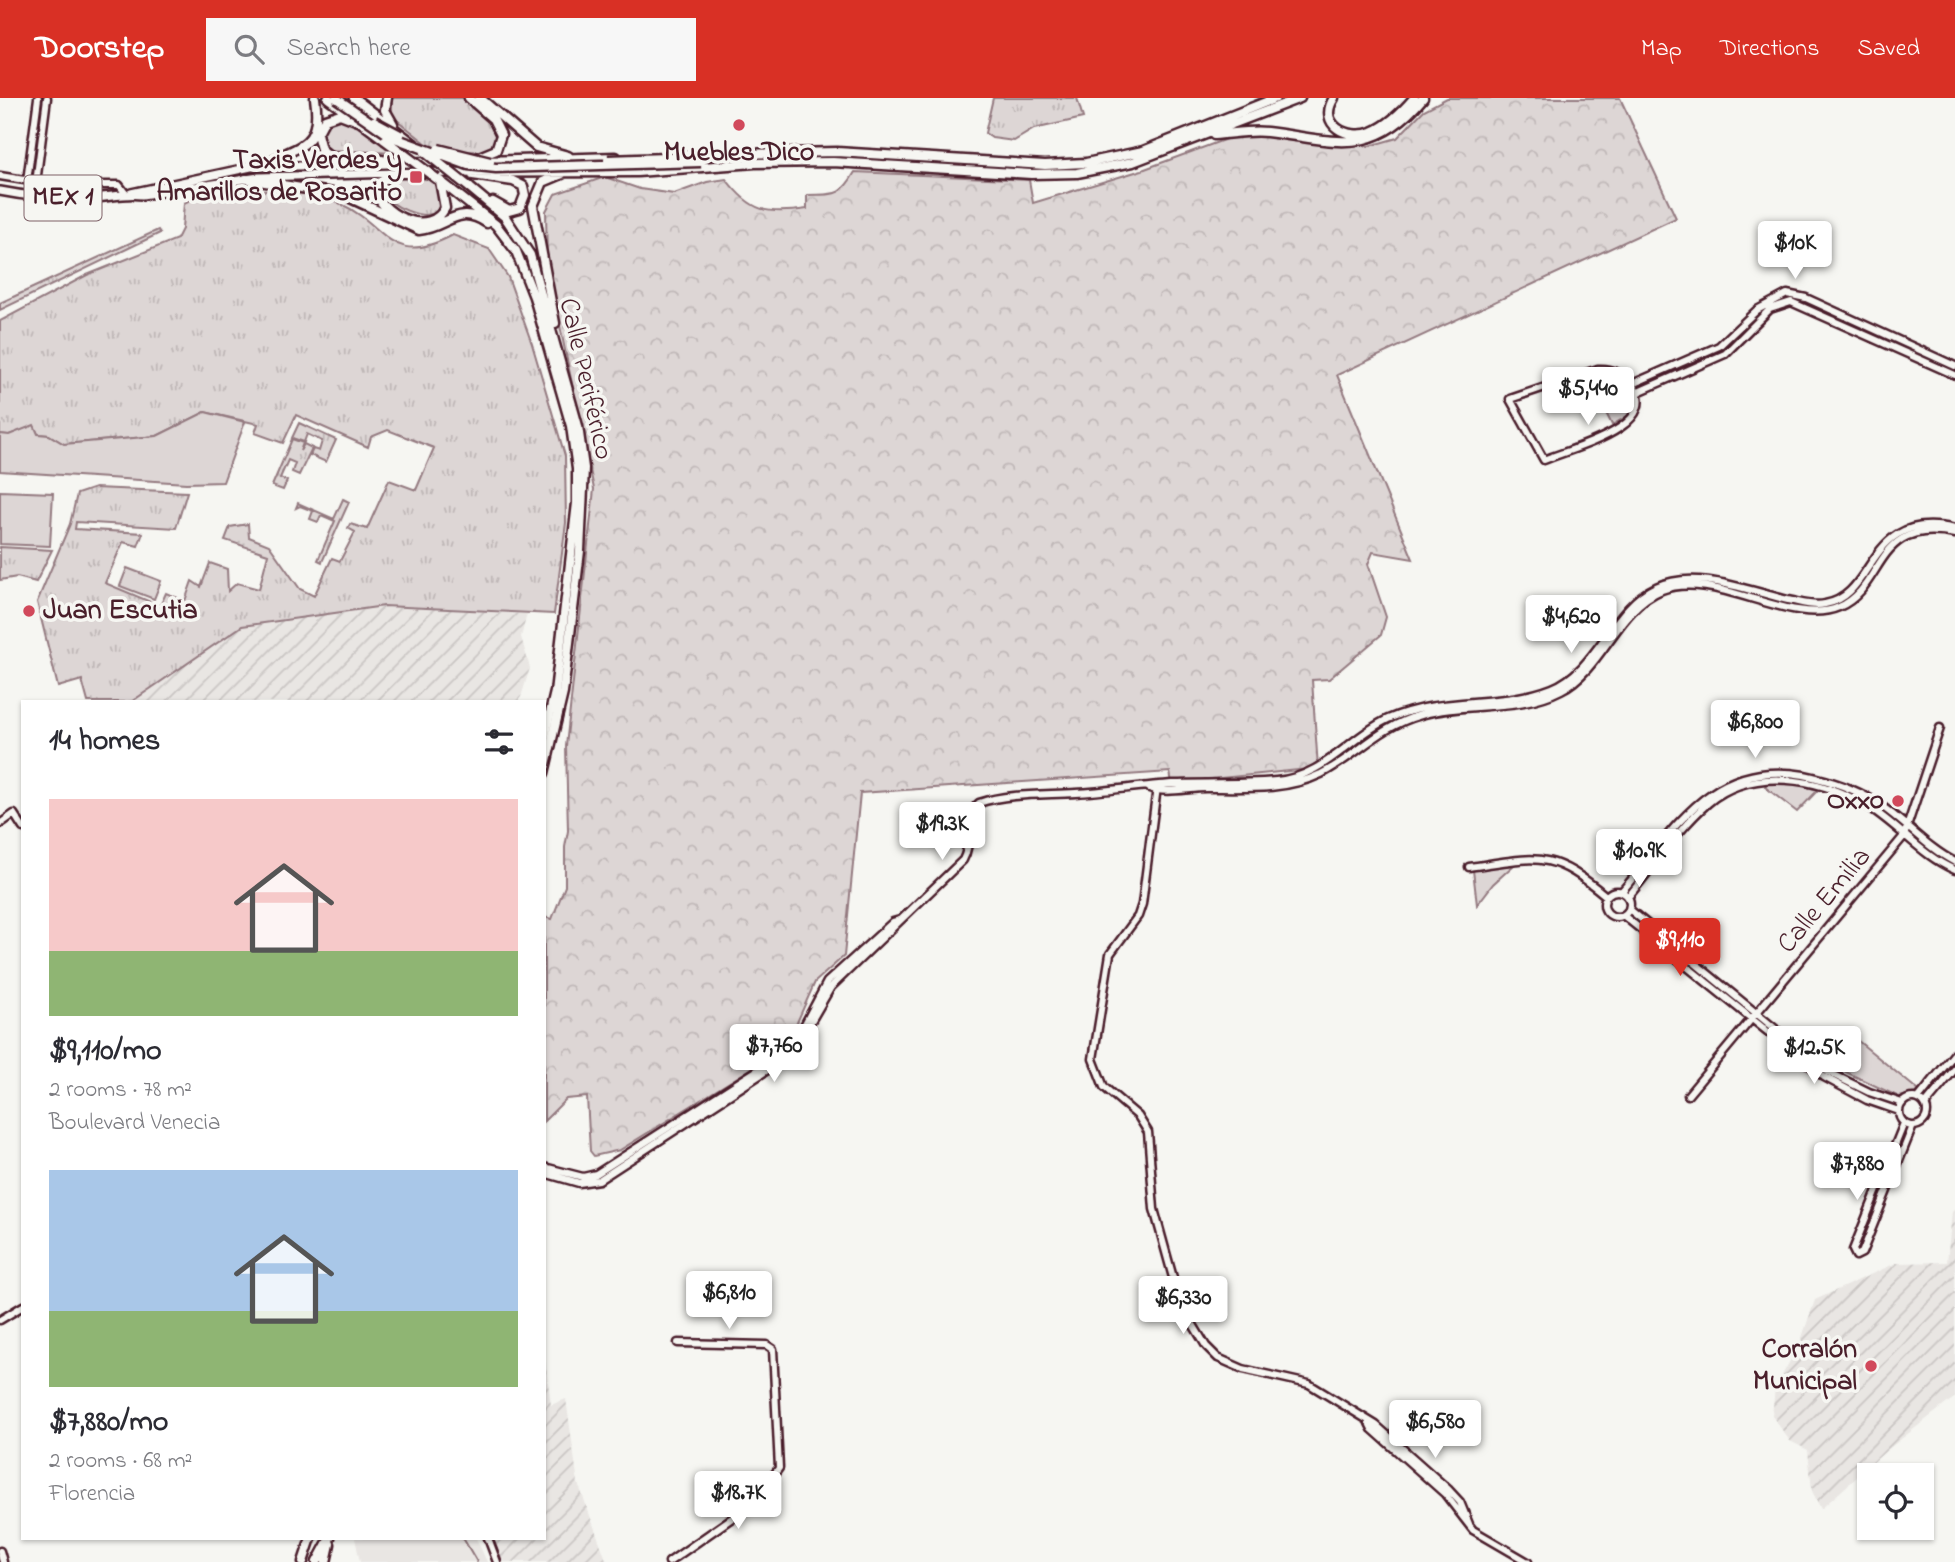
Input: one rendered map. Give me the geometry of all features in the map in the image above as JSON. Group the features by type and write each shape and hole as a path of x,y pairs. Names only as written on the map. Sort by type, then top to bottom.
{"highway":[{"path":"264,166 296,151 306,142 315,123 315,98"},
{"name":"Calle Periférico","path":"328,98 439,180 502,231 516,251 534,297 571,426 577,470 577,503 555,692 546,730"},
{"path":"337,98 392,137 468,165 496,168 700,160 709,155"},
{"path":"345,98 395,133 482,162 700,160 714,165"},
{"name":"Calle Periférico","path":"354,98 485,199 516,231 530,255 558,350 578,426 584,490 562,693 546,764"},
{"path":"387,98 387,117 407,139"},
{"path":"456,161 491,154 500,142 501,135 493,119 469,98"},
{"path":"480,98 536,147 574,158"},
{"name":"MEX 1","path":"398,163 837,152 1058,165 1118,158 1276,98"},
{"name":"MEX 1","path":"398,173 637,172 714,165 834,162 1002,172 1090,172 1133,162 1300,98"},
{"path":"1334,98 1329,110 1333,125 1338,131 1355,136 1385,126 1414,98"},
{"path":"1207,135 1248,130 1333,142 1359,142 1392,129 1423,98"},
{"path":"358,121 340,114 325,119 317,134 324,153 332,158 370,158 398,163"},
{"path":"558,350 533,206 543,182 570,171"},
{"path":"463,172 520,183 526,195 523,205 514,212 485,199"},
{"path":"398,173 377,185 377,197 388,209 419,223 430,222 442,213 445,198 439,180"},
{"path":"246,179 344,195 419,230 430,228 460,214 479,217 502,231"},
{"path":"303,1562 310,1540"},
{"path":"317,1562 330,1540"},
{"path":"326,1562 331,1540"}],"main road":[{"name":"MEX 1","path":"128,194 264,166 398,163"},
{"name":"MEX 1","path":"0,191 67,198 142,195 246,179 398,173"}],"street":[{"path":"27,181 38,98"},
{"path":"36,183 47,98"},
{"path":"0,176 36,183 112,184 128,194"},
{"path":"1632,384 1719,346 1757,310 1787,294 1807,298 1955,366"},
{"path":"1636,393 1725,354 1770,309 1791,302 1955,375"},
{"path":"1598,369 1616,372 1632,384 1636,393 1636,412 1628,424 1544,460 1510,399 1598,369"},
{"path":"1614,630 1639,597 1658,585 1678,580 1699,580 1805,604 1836,602 1857,585 1875,554 1887,542 1921,527 1955,529"},
{"path":"546,1174 579,1183 599,1180 787,1058 803,1038 831,986 897,926 900,920 963,860 969,846 971,814 975,806 985,801 1149,788 1276,784 1319,768 1375,727 1400,715 1451,701 1540,691 1565,685 1614,630 1643,602 1661,591 1679,586 1711,589 1804,610 1838,608 1855,596 1891,547 1910,536 1928,531 1955,534"},
{"name":"Calle Emilia","path":"1688,1095 1905,836 1940,728"},
{"path":"1606,895 1622,891 1693,806 1716,789 1751,774 1786,773 1843,786 1879,804 1955,862"},
{"path":"1628,897 1710,802 1737,786 1755,781 1788,780 1838,793 1864,804 1955,870"},
{"path":"1157,788 1138,916 1110,954 1093,1059 1104,1087 1138,1116 1148,1132 1154,1209 1180,1303 1206,1346 1219,1357 1243,1369 1309,1384 1376,1425 1448,1489 1460,1502 1473,1530 1528,1562"},
{"path":"0,824 14,814 21,825"},
{"path":"1469,867 1551,860 1577,872 1606,895"},
{"path":"1622,891 1628,897 1629,909 1624,916"},
{"path":"1606,895 1606,911 1614,917 1624,916 1842,1081 1902,1103"},
{"path":"1629,909 1824,1077 1867,1100 1899,1111"},
{"path":"546,1168 583,1177 596,1174 784,1053 799,1035 827,982 893,922 900,920"},
{"path":"1919,1099 1955,1053"},
{"path":"1904,1122 1853,1250 1856,1256 1861,1253 1913,1126 1925,1119 1925,1105 1955,1069"},
{"path":"1913,1126 1904,1122 1899,1111 1902,1103 1910,1098 1919,1099 1925,1105"},
{"path":"0,1320 21,1307"},
{"path":"668,1562 732,1518 764,1488 779,1468 774,1349 766,1345 678,1343"},
{"path":"489,1540 498,1562"},
{"path":"0,1551 3,1562"}],"shaded area":[{"path":"384,606 527,614 521,637 530,668 519,700 135,700 242,626"},
{"name":"Corralón Municipal","path":"1955,1209 1955,1397 1872,1463 1857,1463 1857,1477 1821,1509 1812,1491 1808,1450 1790,1441 1772,1416 1775,1388 1800,1343 1815,1300 1896,1263 1947,1262 1952,1212"},
{"path":"546,1368 551,1405 566,1399 578,1483 607,1562 503,1562 495,1540 546,1540"},
{"path":"355,1540 477,1540 487,1562 360,1562"}],"green space":[{"path":"392,98 465,98 484,113 493,125 496,139 494,147 484,151 438,152 392,116"},
{"path":"993,98 1077,98 1083,118 1034,129 1014,141 992,138 985,133"},
{"path":"1447,98 1620,98 1676,218 1337,375 1413,559 1373,552 1368,564 1386,617 1381,635 1329,679 1312,680 1318,768 1172,783 1170,772 860,793 844,956 815,982 786,1047 620,1150 594,1156 590,1151 587,1097 566,1099 546,1119 546,918 552,919 565,886 565,847 568,831 566,746 594,489 547,264 546,211 555,194 605,177 640,189 674,194 707,182 726,179 752,205 770,211 793,211 807,209 807,195 831,194 841,190 855,172 1029,180 1033,203 1142,170 1248,131 1369,146 1397,138 1424,110"},
{"path":"337,116 357,122 395,153 328,150 320,137 327,120"},
{"path":"424,177 436,185 441,198 437,212 423,215 407,211 382,192 383,185 391,179"},
{"path":"280,190 318,196 356,212 402,246 415,248 453,235 489,249 508,277 532,344 565,456 566,523 554,614 384,606 242,626 134,700 87,700 82,680 58,687 37,602 70,524 77,494 95,488 187,492 176,528 76,522 75,529 143,533 138,546 123,542 105,583 160,606 166,593 185,601 192,581 201,587 210,563 227,569 228,591 237,583 259,589 268,554 225,540 230,527 248,524 249,537 269,545 300,589 314,596 332,558 340,561 355,532 348,528 350,524 367,529 389,480 416,490 434,448 388,430 371,437 368,447 296,415 283,443 255,433 258,424 205,412 157,436 64,444 49,435 38,434 34,426 9,435 0,434 0,321 87,275 177,239 182,229 184,203 202,194"},
{"path":"158,230 160,233 0,310 0,303"},
{"path":"1604,372 1628,386 1633,401 1629,415 1612,425 1589,378"},
{"path":"205,412 245,422 223,482 186,483 0,471 0,434 9,435 34,425 38,434 49,435 64,444 157,436"},
{"path":"299,423 336,440 326,462 310,455 313,449 319,451 322,441 307,434 304,442 292,438"},
{"path":"292,439 303,443 300,451 304,444 312,448 299,475 292,472 295,463 288,460 280,478 287,481 283,490 272,486"},
{"path":"0,491 53,493 50,546 0,544"},
{"path":"343,499 349,502 322,562 318,560 335,521 321,515 318,522 310,519 313,511 300,506 296,508 298,503 334,519"},
{"path":"0,547 52,550 36,582 17,577 0,580"},
{"path":"127,568 161,581 154,599 120,586"},
{"path":"1786,781 1818,790 1797,812 1765,787 1767,782"},
{"path":"1515,864 1493,884 1477,905 1473,870"},
{"path":"1852,1036 1918,1090 1917,1093 1899,1097 1833,1066"}],"waterway":[{"path":"464,1540 477,1562"}],"place":[{"name":"Muebles Dico","path":"739,125"},
{"name":"Taxis Verdes y Amarillos de Rosarito","path":"416,177"},
{"name":"Juan Escutia","path":"29,611"},
{"name":"Oxxo","path":"1898,801"},
{"name":"Corralón Municipal","path":"1871,1366"}]}
